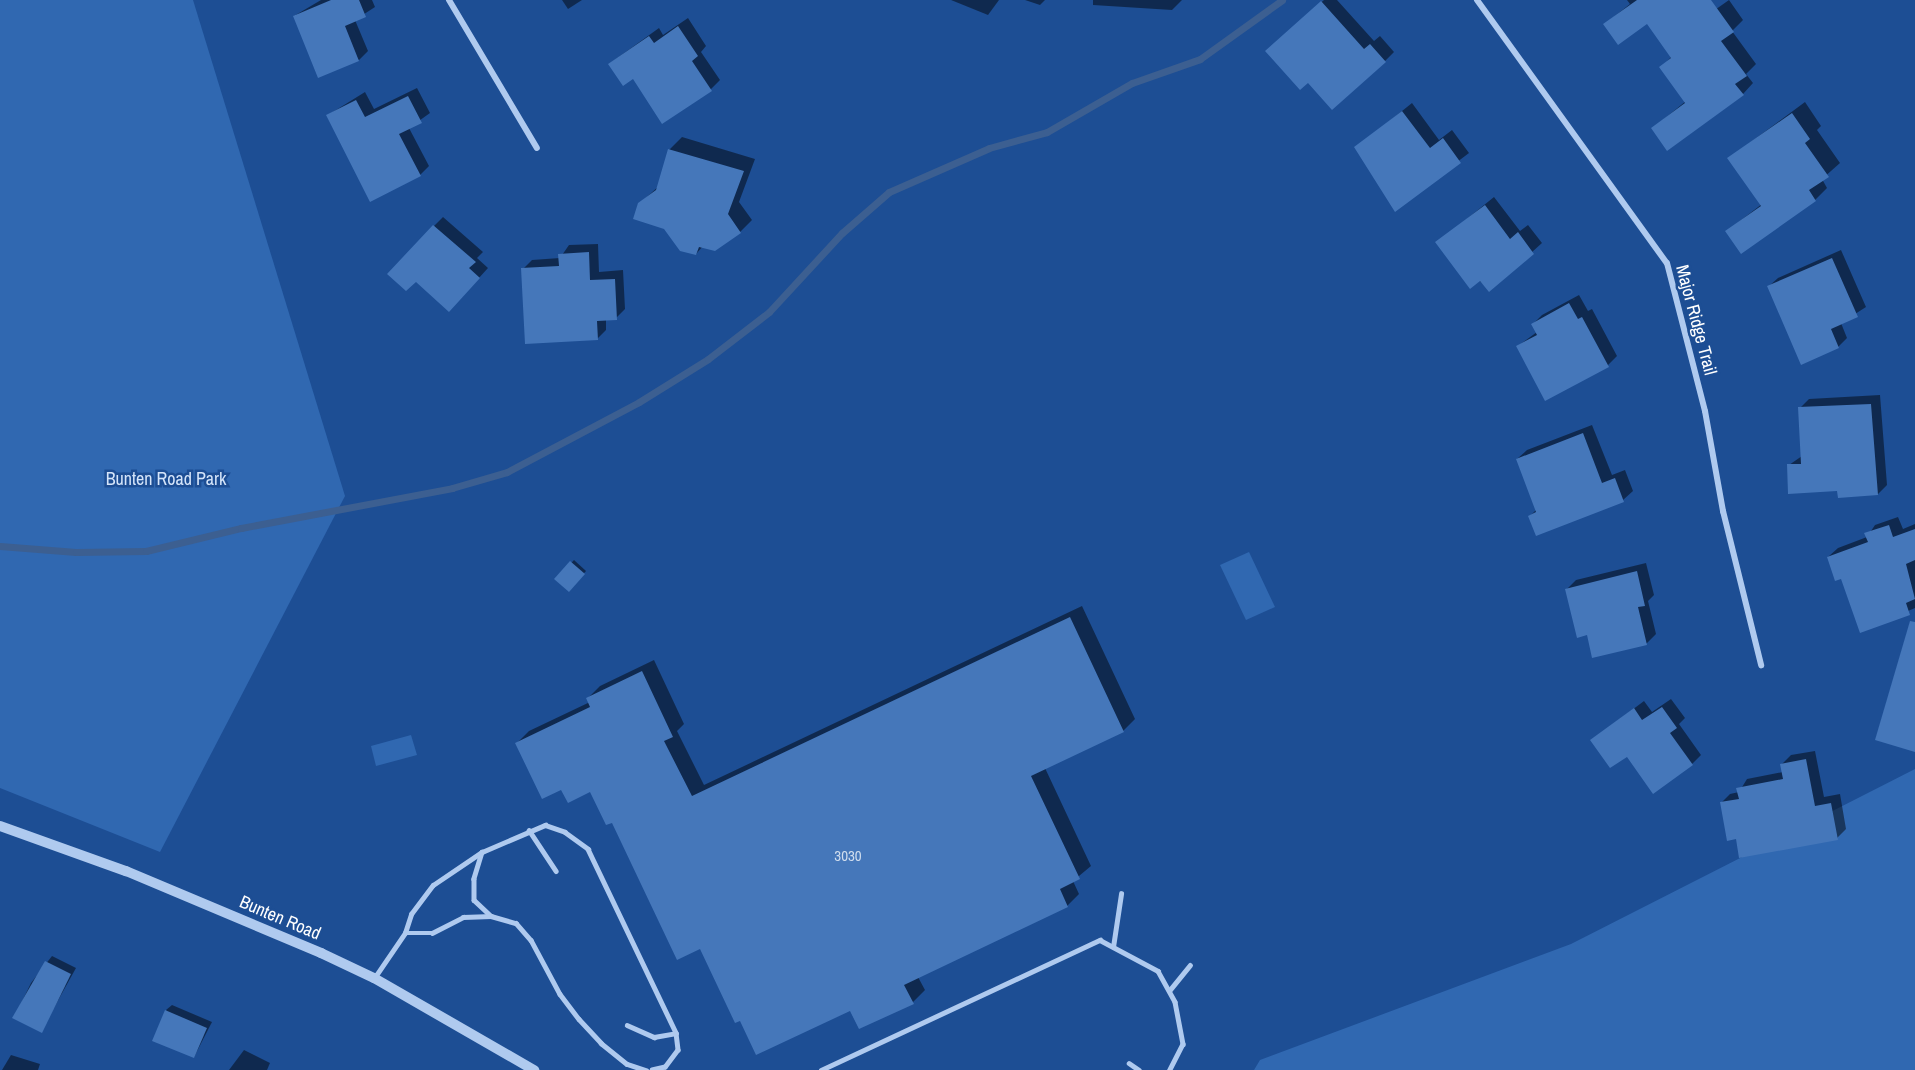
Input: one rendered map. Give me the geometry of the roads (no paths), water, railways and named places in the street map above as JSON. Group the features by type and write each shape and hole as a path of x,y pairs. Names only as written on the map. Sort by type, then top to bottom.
{"street":[{"path":"449,0 537,148"},
{"name":"Major Ridge Trail","path":"1477,0 1667,263 1705,411 1723,511 1761,665"},
{"name":"Bunten Road","path":"0,826 126,871 374,978 534,1070"}],"lane":[{"path":"374,978 405,933 411,914 433,885 482,852 545,825 565,832 588,849 676,1033 678,1050 665,1066 652,1070"},
{"path":"530,830 556,871"},
{"path":"482,852 474,879 474,900 491,916"},
{"path":"1113,947 1121,894"},
{"path":"405,933 432,933 463,917 491,916 516,923 531,940 560,994 601,1043 627,1064 646,1070"},
{"path":"821,1070 1100,940 1158,971 1169,991 1183,1044 1170,1070"},
{"path":"1169,991 1190,965"},
{"path":"627,1025 654,1037 676,1033"},
{"path":"1129,1063 1139,1070"}],"waterway":[{"path":"0,546 76,552 146,551 241,528 452,488 507,472 639,402 708,359 769,312 842,233 889,192 989,148 1047,132 1132,83 1200,59 1282,0"}],"park label":[{"name":"Bunten Road Park","path":"166,479"}]}
